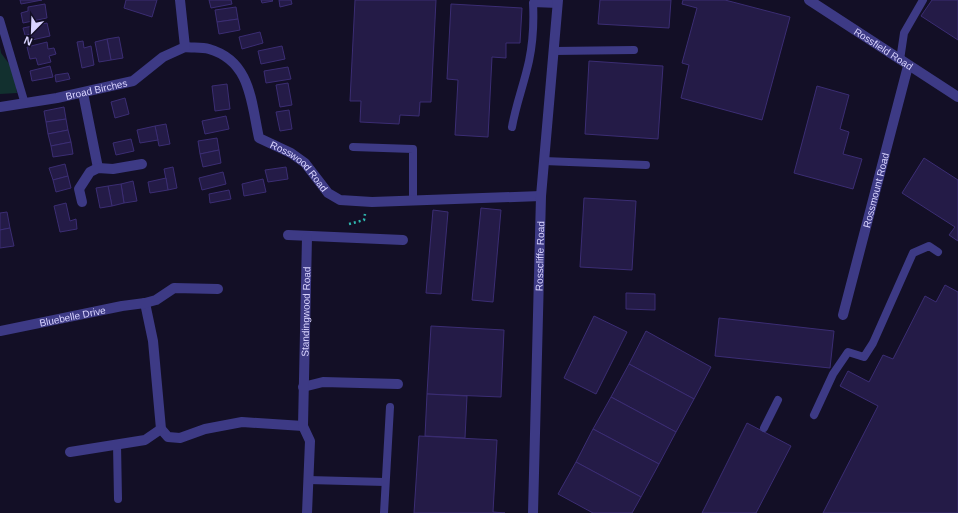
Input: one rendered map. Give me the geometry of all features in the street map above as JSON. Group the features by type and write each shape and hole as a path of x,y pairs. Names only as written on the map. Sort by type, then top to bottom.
{"street":[{"path":"180,0 185,47"},
{"name":"Rossfield Road","path":"811,1 958,97"},
{"name":"Rosscliffe Road","path":"533,513 541,196 558,2"},
{"name":"Broad Birches","path":"0,107 83,93 132,81 163,57 185,47"},
{"name":"Rosswood Road","path":"185,47 209,49 234,61 247,81 259,138 291,153 305,163 328,193 340,200 366,201 541,196"},
{"name":"Rossmount Road","path":"843,315 904,63"},
{"path":"83,93 98,168"},
{"path":"82,202 79,189 90,172 98,168 113,169 142,164"},
{"path":"288,235 403,240"},
{"name":"Standingwood Road","path":"307,237 302,426 310,441 307,513"},
{"name":"Bluebelle Drive","path":"0,331 122,306 145,303 156,300 174,288 218,288"},
{"path":"145,303 153,341 161,429 168,437 180,438 205,429 242,422 302,426"},
{"path":"303,387 323,382 398,384"},
{"path":"70,452 145,440 161,429"}],"lane":[{"path":"904,63 904,33 923,0"},
{"path":"512,127 515,108 529,61 532,40 533,3 558,2"},
{"path":"0,20 25,104"},
{"path":"554,51 634,50"},
{"path":"353,147 413,149 413,200"},
{"path":"544,161 646,165"},
{"path":"814,415 833,374 848,352 864,357 873,343 913,253 929,246 938,252"},
{"path":"764,428 778,400"},
{"path":"384,513 390,407"},
{"path":"118,444 118,499"},
{"path":"308,480 385,482"}],"path":[{"path":"335,238 340,226 364,220 366,201"}],"green space":[{"path":"0,47 1,53 13,69 17,93 0,94"}],"building":[{"path":"20,0 42,0 21,4"},
{"path":"126,0 157,0 152,17 124,8"},
{"path":"209,0 231,0 232,4 211,8"},
{"path":"261,0 272,0 273,1 262,3"},
{"path":"279,0 291,0 292,4 280,7"},
{"path":"355,0 436,0 431,102 420,102 419,116 400,115 399,124 360,122 361,101 350,101"},
{"path":"600,0 671,0 669,28 598,24"},
{"path":"683,0 725,0 790,17 762,120 681,98 689,65 682,63 697,8 682,4"},
{"path":"932,0 958,0 958,40 921,16"},
{"path":"45,4 47,18 23,23 21,13 28,11 28,7"},
{"path":"451,4 522,8 520,43 506,43 506,58 492,57 488,137 455,135 458,80 447,79"},
{"path":"236,7 238,19 217,22 215,10"},
{"path":"238,19 240,30 219,34 217,22"},
{"path":"47,23 50,36 32,40 31,34 25,35 23,28"},
{"path":"260,32 263,43 242,49 239,37"},
{"path":"119,37 123,58 111,60 107,39"},
{"path":"107,39 111,60 99,62 95,42"},
{"path":"83,41 84,48 91,46 94,65 82,68 77,42"},
{"path":"47,42 48,49 54,48 56,54 49,56 51,62 38,65 36,58 30,59 27,47"},
{"path":"282,46 285,59 261,64 258,51"},
{"path":"589,61 663,66 658,139 585,134"},
{"path":"50,66 53,77 32,81 30,71"},
{"path":"288,67 291,79 266,83 264,71"},
{"path":"68,73 70,79 56,82 55,75"},
{"path":"288,83 292,105 280,107 276,85"},
{"path":"227,84 230,109 215,111 212,86"},
{"path":"817,86 849,95 840,129 849,132 843,154 862,159 853,189 794,173"},
{"path":"125,98 129,114 115,118 111,102"},
{"path":"64,107 66,119 46,122 44,111"},
{"path":"289,110 292,129 280,131 276,112"},
{"path":"226,116 229,129 205,134 202,121"},
{"path":"66,119 68,130 48,134 46,122"},
{"path":"166,124 170,144 159,146 155,126"},
{"path":"155,126 158,140 140,143 137,130"},
{"path":"68,130 71,142 51,146 48,134"},
{"path":"217,138 219,150 200,154 198,141"},
{"path":"131,139 134,151 116,155 113,143"},
{"path":"71,142 73,154 53,157 51,146"},
{"path":"219,150 221,163 203,167 200,154"},
{"path":"924,158 958,180 958,241 949,235 955,227 902,193"},
{"path":"65,164 68,176 53,180 49,168"},
{"path":"173,167 177,188 168,190 164,169"},
{"path":"286,167 288,179 268,182 265,170"},
{"path":"223,172 226,184 202,190 199,178"},
{"path":"68,176 71,188 56,192 53,180"},
{"path":"166,178 168,190 150,193 148,182"},
{"path":"263,179 266,192 244,196 242,184"},
{"path":"133,181 137,201 124,203 121,184"},
{"path":"121,184 124,203 112,206 108,186"},
{"path":"108,186 112,206 100,208 96,188"},
{"path":"229,190 231,199 210,203 209,194"},
{"path":"584,198 636,201 632,270 580,267"},
{"path":"66,203 70,221 76,219 77,229 60,232 54,206"},
{"path":"481,208 501,210 493,302 472,300"},
{"path":"433,210 448,212 441,294 426,293"},
{"path":"7,212 10,228 0,230 0,213"},
{"path":"10,228 14,246 0,248 0,230"},
{"path":"945,285 958,292 958,513 823,513 878,406 840,386 848,371 869,382 883,355 893,359 925,296 936,302"},
{"path":"626,293 655,294 655,310 626,309"},
{"path":"594,316 627,332 596,394 564,378"},
{"path":"719,318 834,331 830,368 715,356"},
{"path":"431,326 504,330 501,397 427,394"},
{"path":"646,331 711,367 694,399 629,364"},
{"path":"629,364 694,399 676,432 611,397"},
{"path":"427,394 467,396 465,438 425,436"},
{"path":"611,397 676,432 659,464 593,429"},
{"path":"747,423 791,446 756,513 702,513"},
{"path":"593,429 659,464 641,497 576,462"},
{"path":"419,436 497,440 493,512 505,513 414,513"},
{"path":"576,462 641,497 632,513 593,513 558,494"}]}
